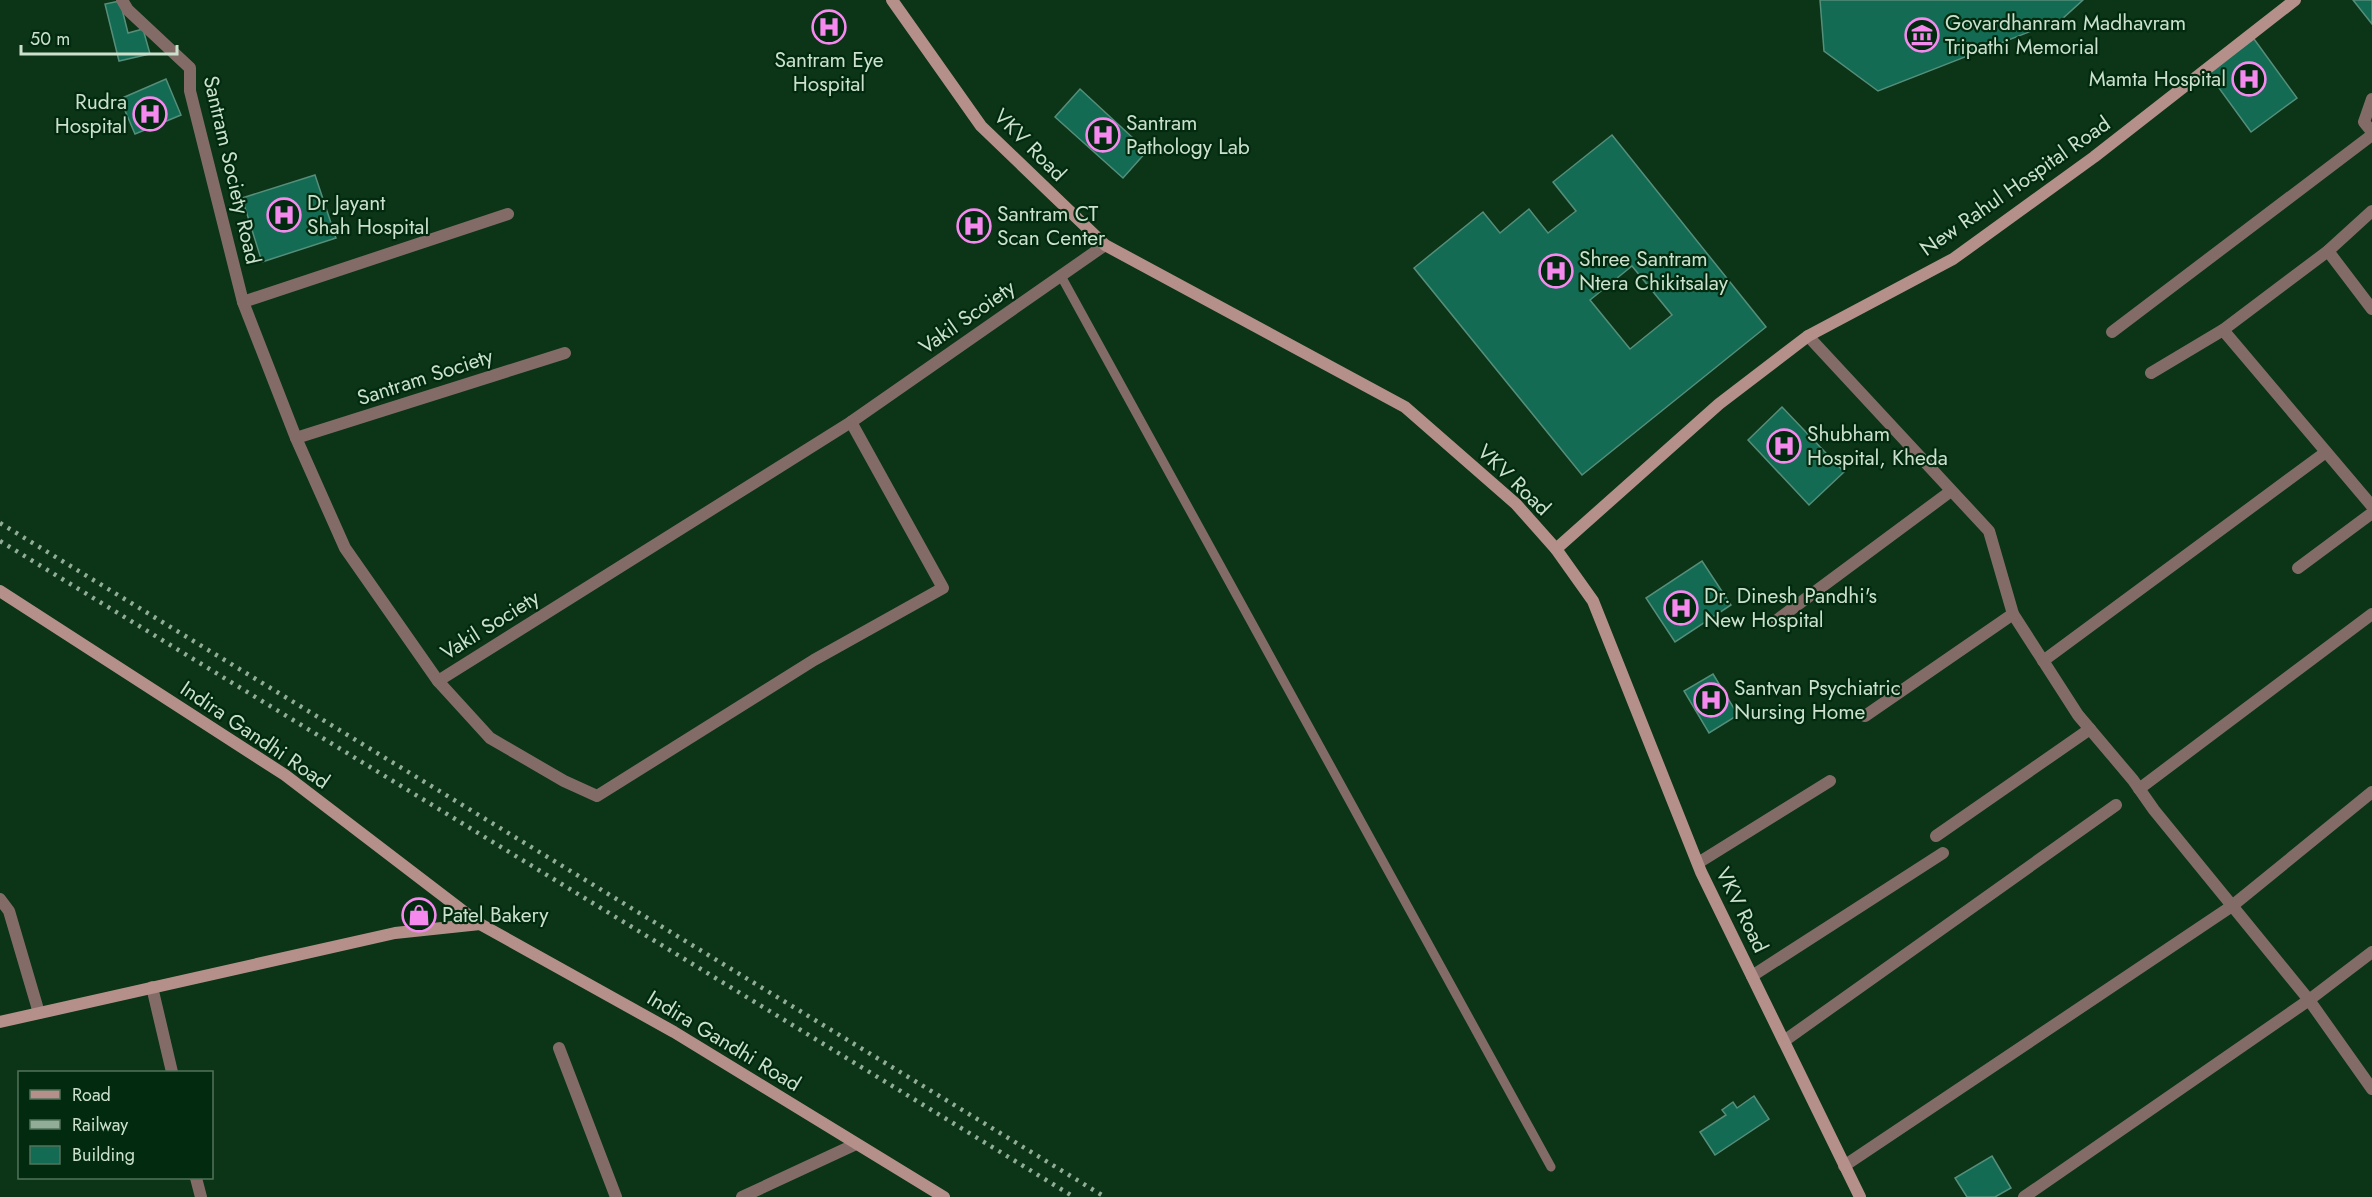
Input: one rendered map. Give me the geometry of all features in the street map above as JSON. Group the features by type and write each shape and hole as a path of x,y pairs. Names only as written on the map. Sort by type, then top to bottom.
{"street":[{"name":"Santram Society Road","path":"122,0 128,10 190,68 190,91 243,302"},
{"name":"VKV Road","path":"892,0 981,126 1105,245 1405,407 1516,504 1556,549 1593,601 1698,863 1860,1197"},
{"name":"New Rahul Hospital Road","path":"1556,549 1719,404 1808,336 1953,259 2094,156 2295,0"},
{"path":"2112,332 2372,134 2364,122 2372,99"},
{"path":"438,681 345,548 296,438 243,302 508,214"},
{"path":"2151,373 2223,330 2328,251 2371,214"},
{"name":"Vakil Scoiety","path":"851,422 1105,245"},
{"path":"2328,251 2372,309"},
{"path":"2223,330 2372,506"},
{"path":"1808,336 1989,531 2013,614 2043,661 2090,729 2309,1000 2372,1089"},
{"name":"Santram Society","path":"296,438 565,353"},
{"name":"Vakil Society","path":"851,422 943,588 814,660 597,796 564,781 490,738 438,681 851,422"},
{"path":"2043,661 2326,452"},
{"path":"1773,622 1951,491"},
{"path":"2298,568 2372,513"},
{"name":"Indira Gandhi Road","path":"0,591 285,775 480,924 674,1032 944,1197"},
{"path":"1865,716 2013,614"},
{"path":"2139,789 2372,614"},
{"path":"1936,836 2090,729"},
{"path":"1698,863 1830,781"},
{"path":"1845,1166 2232,906 2372,792"},
{"path":"1784,1041 2116,805"},
{"path":"1752,976 1943,853"},
{"path":"0,899 9,911 39,1013"},
{"path":"0,1022 395,933 480,924"},
{"path":"2024,1197 2309,1000 2372,952"},
{"path":"152,987 172,1071"},
{"path":"559,1048 616,1197"},
{"path":"741,1197 856,1144"},
{"path":"196,1179 201,1197"}],"lane":[{"path":"1061,276 1551,1167"}],"building":[{"name":"Govardhanram Madhavram Tripathi Memorial","path":"1820,0 2083,0 2062,19 1878,91 1824,51"},
{"path":"2353,0 2372,0 2372,24"},
{"path":"120,1 128,33 143,29 150,54 119,61 105,4"},
{"path":"2254,39 2297,98 2251,132 2208,73"},
{"path":"166,79 181,115 135,134 120,99"},
{"path":"1080,89 1147,151 1123,178 1055,117"},
{"path":"1612,135 1766,327 1582,475 1414,268 1483,212 1500,233 1529,209 1548,233 1576,211 1553,182","holes":["1632,266 1672,315 1630,349 1590,300"]},
{"path":"315,175 336,238 262,262 242,198"},
{"path":"1782,407 1844,472 1809,505 1748,440"},
{"path":"1702,561 1731,605 1675,642 1646,598"},
{"path":"1713,674 1738,715 1709,733 1684,691"},
{"path":"1754,1096 1769,1119 1715,1155 1700,1132 1726,1115 1722,1110 1733,1102 1737,1108"},
{"path":"1992,1156 2011,1188 1995,1197 1967,1197 1955,1178"}],"railway":[{"path":"0,523 1105,1197"},
{"path":"0,541 1074,1197"}],"place":[{"name":"Santram Eye Hospital","path":"829,27"},
{"name":"Govardhanram Madhavram Tripathi Memorial","path":"1922,35"},
{"name":"Mamta Hospital","path":"2249,79"},
{"name":"Rudra Hospital","path":"150,114"},
{"name":"Santram Pathology Lab","path":"1103,135"},
{"name":"Dr Jayant Shah Hospital","path":"284,215"},
{"name":"Santram CT Scan Center","path":"974,226"},
{"name":"Shree Santram Ntera Chikitsalay","path":"1556,271"},
{"name":"Shubham Hospital, Kheda","path":"1784,446"},
{"name":"Dr. Dinesh Pandhi's New Hospital","path":"1681,608"},
{"name":"Santvan Psychiatric Nursing Home","path":"1711,700"},
{"name":"Patel Bakery","path":"419,915"}]}
